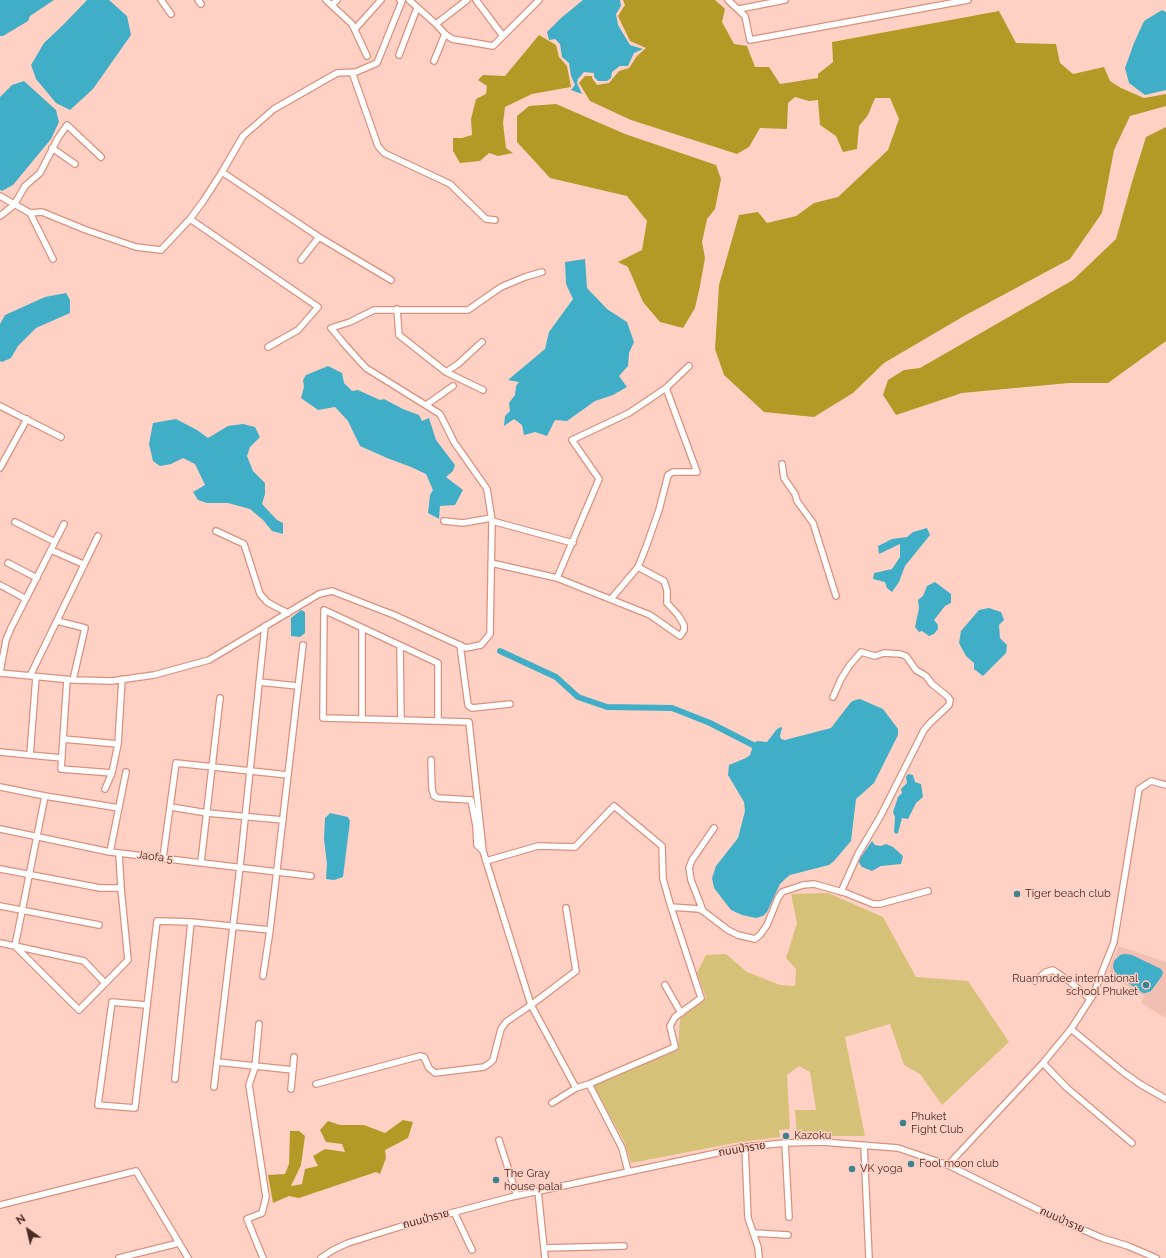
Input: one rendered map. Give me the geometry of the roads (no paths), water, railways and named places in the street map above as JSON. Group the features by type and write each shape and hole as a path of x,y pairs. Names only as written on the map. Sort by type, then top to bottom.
{"street":[{"path":"161,0 171,14"},
{"path":"326,0 352,24 367,56"},
{"path":"332,6 337,0"},
{"path":"354,29 381,0"},
{"path":"0,196 30,213 42,212 86,230 136,247 161,250 190,219 222,172 242,136 274,109 337,73 356,72 377,63 402,1 400,0"},
{"path":"409,0 452,39 493,46 539,0"},
{"path":"436,24 467,0"},
{"path":"728,0 745,16 750,40 968,0"},
{"path":"739,9 785,0"},
{"path":"478,1 503,36"},
{"path":"399,55 417,8"},
{"path":"434,61 445,34"},
{"path":"352,72 378,146 384,153 450,184 486,219 495,220"},
{"path":"0,216 14,205 25,186 40,173 52,148 67,125 101,157"},
{"path":"52,148 75,164"},
{"path":"222,172 319,237 390,280"},
{"path":"30,213 53,259"},
{"path":"190,219 318,307 298,330 268,347"},
{"path":"301,260 319,237"},
{"path":"64,524 11,628 6,640 0,672 70,680 112,681 154,675 209,660 319,594 332,591 394,615 466,648 481,645 490,634 490,563 492,519 487,488 454,442 440,414 366,368 331,328 350,322 374,310 468,310 501,287 511,282 542,272"},
{"path":"397,309 399,334 446,372 483,390"},
{"path":"446,372 458,364 482,342"},
{"path":"557,578 600,479 572,440 629,413 666,388 689,366"},
{"path":"426,405 453,386"},
{"path":"611,599 638,567 659,510 668,475 673,472 697,472 666,388"},
{"path":"0,406 61,437"},
{"path":"0,468 2,457 26,419"},
{"path":"782,464 784,478 796,494 797,501 812,523 836,596"},
{"path":"444,521 463,522 492,519 573,542"},
{"path":"15,522 55,542"},
{"path":"216,531 244,544 260,594 267,602 288,613"},
{"path":"30,676 57,622 83,564 98,536"},
{"path":"51,550 83,564"},
{"path":"8,563 37,578"},
{"path":"490,563 557,578 650,615 680,636 684,630 684,625 678,615 667,603 667,590 664,582 638,567"},
{"path":"0,585 26,599"},
{"path":"438,721 438,663 324,610 323,718 469,722 483,851 531,1005 576,1088"},
{"path":"57,622 85,628 70,680 61,769 112,773"},
{"path":"214,1087 240,867 265,626"},
{"path":"362,628 362,719"},
{"path":"263,976 270,930 303,645"},
{"path":"460,645 468,706 472,708 510,704"},
{"path":"400,646 401,720"},
{"path":"832,697 840,679 861,652 875,656 884,653 906,656 916,670 926,676 932,684 950,700 949,705 924,730 880,817 858,854 841,892"},
{"path":"30,755 36,677"},
{"path":"105,789 112,773 118,744 122,679"},
{"path":"259,682 298,686"},
{"path":"201,862 220,698"},
{"path":"63,739 118,744"},
{"path":"0,752 62,758"},
{"path":"431,760 432,789 434,796 438,798 470,800 476,826 477,845 483,851"},
{"path":"163,858 176,763 288,776"},
{"path":"110,852 126,772"},
{"path":"948,1165 1043,1063 1071,1029 1090,999 1114,942 1139,788 1151,781 1166,785"},
{"path":"0,787 119,808"},
{"path":"15,946 45,796"},
{"path":"486,861 538,846 575,847 614,806 662,846 663,879 701,998 675,1017 670,1026 675,1047 589,1084 576,1088 552,1103"},
{"path":"171,807 207,813 283,820"},
{"path":"703,911 691,880 689,868 692,860 714,828"},
{"name":"Jaofa 5","path":"0,829 110,852 311,876"},
{"path":"15,946 80,1010 128,960 119,853"},
{"path":"0,869 100,888 121,888"},
{"path":"671,907 699,909 728,930 738,935 755,939 767,925 778,898 783,891 803,885 814,884 873,904 880,904 928,891"},
{"path":"0,906 99,925"},
{"path":"316,1084 420,1056 424,1057 429,1068 435,1073 484,1067 493,1060 501,1029 506,1022 576,971 566,908"},
{"path":"146,1005 112,1002 98,1105 135,1108 157,921 191,922 270,930"},
{"path":"175,1079 191,922"},
{"path":"0,943 84,961 105,983"},
{"path":"1035,981 1046,972 1053,970 1069,981 1090,999"},
{"path":"665,985 681,1013"},
{"path":"260,1024 255,1067 249,1085 266,1197 262,1213 247,1219 262,1258"},
{"path":"1071,1029 1123,1072 1166,1099"},
{"path":"291,1089 294,1057"},
{"path":"217,1062 293,1070"},
{"path":"1043,1063 1067,1088 1132,1143"},
{"path":"589,1084 622,1148 628,1171"},
{"path":"499,1140 517,1196"},
{"name":"ถนนป่าราย","path":"321,1258 348,1243 399,1227 538,1191 745,1147 785,1143 822,1142 898,1148 948,1165 1051,1216 1102,1238 1128,1246 1156,1258"},
{"path":"785,1143 789,1217"},
{"path":"864,1146 869,1258"},
{"path":"745,1147 748,1218 758,1247 759,1258"},
{"path":"0,1205 136,1171 188,1258"},
{"path":"538,1191 545,1258"},
{"path":"454,1212 472,1250"},
{"path":"754,1233 788,1235"},
{"path":"118,1258 179,1243"},
{"path":"544,1248 624,1246"}],"water":[{"path":"0,0 54,0 30,16 28,21 3,36 0,36"},
{"path":"87,0 109,0 127,16 131,35 93,89 70,110 56,103 36,79 31,65 44,43"},
{"path":"583,0 620,0 621,6 616,14 618,25 630,45 643,49 634,53 628,66 620,66 612,72 611,78 607,81 598,81 594,77 594,73 584,72 578,79 577,83 582,94 571,90 575,85 571,76 569,63 562,57 560,44 555,39 549,40 547,32"},
{"path":"1162,10 1166,12 1166,90 1145,95 1129,83 1125,68 1144,21"},
{"path":"24,81 56,110 59,122 51,139 13,185 2,191 0,190 0,97 12,85"},
{"path":"585,259 587,288 607,309 627,322 634,342 629,353 628,366 619,376 627,387 613,395 595,401 567,421 555,420 547,436 535,432 524,435 522,425 514,419 504,426 505,416 510,411 509,403 515,395 516,386 519,382 508,380 545,349 549,332 573,299 566,284 565,262"},
{"path":"66,293 70,300 70,313 36,328 18,346 11,358 2,362 0,361 0,324 5,315 45,297"},
{"path":"328,366 342,373 344,383 352,391 358,390 380,400 384,399 419,415 422,421 429,418 436,440 455,465 453,471 446,477 463,490 455,505 440,506 439,519 428,513 430,495 433,490 426,474 360,446 348,421 335,407 318,410 301,398 304,387 303,380 306,375"},
{"path":"176,419 197,430 208,438 228,426 243,424 255,427 260,437 250,447 247,456 253,471 265,483 265,494 262,504 277,520 283,523 283,534 272,531 263,520 250,509 228,503 207,503 198,500 193,492 205,485 195,464 183,458 171,464 160,466 153,461 149,444 153,423"},
{"path":"927,528 930,535 905,566 899,582 892,592 887,588 885,582 873,579 874,573 892,569 900,557 900,544 879,554 878,546 892,539 907,537 913,532"},
{"path":"935,582 951,594 951,603 945,606 934,620 938,625 938,629 934,634 929,636 922,631 919,632 915,627 919,608 918,600 923,596 927,586"},
{"path":"989,608 1001,612 1004,620 999,625 1000,638 1007,645 1006,653 983,676 974,669 974,663 966,656 959,643 961,631 979,610"},
{"path":"301,610 305,612 305,633 300,637 291,636 291,618"},
{"path":"860,699 883,709 898,729 898,735 874,783 856,799 851,841 829,865 790,875 785,879 780,884 767,912 763,916 756,918 742,915 731,910 714,888 712,878 716,866 738,838 745,811 744,802 728,775 729,765 746,758 750,755 754,743 757,741 767,742 777,729 781,727 780,736 781,739 785,740 831,728 851,702"},
{"path":"908,774 913,775 915,782 921,784 923,797 916,803 908,819 902,818 898,833 896,834 894,832 895,817 893,812 898,797 902,793 901,789 907,783 906,777"},
{"path":"330,813 348,817 350,821 343,877 334,880 326,879 327,864 324,839 325,818"},
{"path":"872,841 875,845 881,846 886,844 893,847 903,856 901,864 881,866 872,871 862,867 858,861"},
{"path":"1120,955 1132,955 1161,969 1163,972 1162,976 1151,991 1143,993 1116,975 1113,967 1114,961"}],"waterway":[{"path":"500,651 556,677 578,697 607,707 672,708 710,723 753,745"}],"place":[{"name":"Tiger beach club","path":"1017,894"},
{"name":"Ruamrudee international school Phuket","path":"1146,985"},
{"name":"Phuket Fight Club","path":"903,1123"},
{"name":"Kazoku","path":"786,1136"},
{"name":"Fool moon club","path":"911,1164"},
{"name":"VK yoga","path":"852,1169"},
{"name":"The Gray house palai","path":"496,1180"}]}
